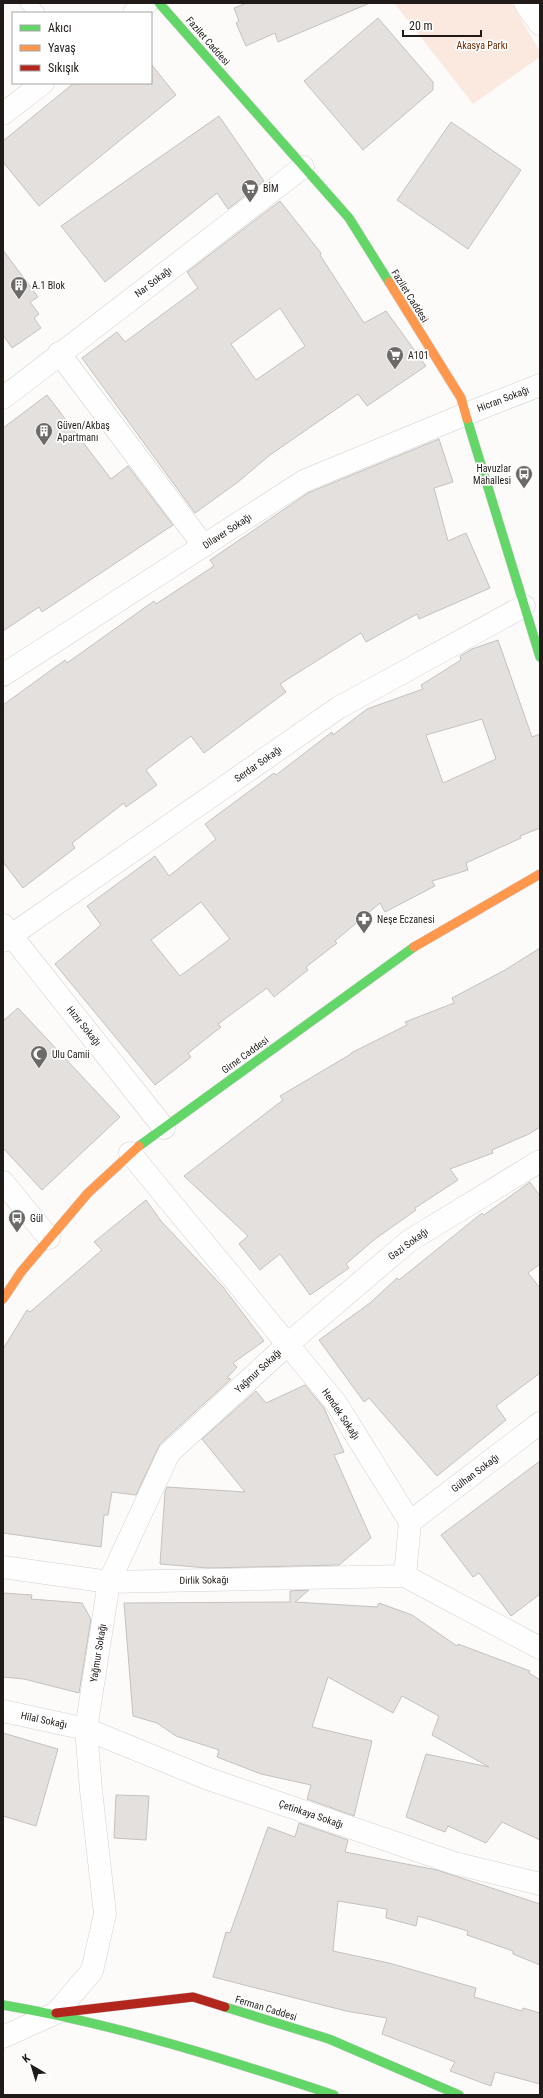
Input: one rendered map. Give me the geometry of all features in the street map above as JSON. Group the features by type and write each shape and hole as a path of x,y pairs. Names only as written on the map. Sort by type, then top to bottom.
{"street":[{"path":"135,12 148,3"},
{"name":"Fazilet Caddesi","path":"160,3 349,218 461,398 540,657"},
{"path":"525,3 540,24"},
{"path":"3,114 42,84"},
{"name":"Nar Sokağı","path":"3,398 303,167"},
{"path":"59,354 204,546"},
{"name":"Hicran Sokağı","path":"466,414 540,385"},
{"name":"Dilaver Sokağı","path":"3,675 304,481 466,414"},
{"name":"Serdar Sokağı","path":"6,934 338,708 524,606"},
{"name":"Girne Caddesi","path":"3,1299 21,1272 88,1193 130,1153 402,954 540,874"},
{"name":"Hızır Sokağı","path":"6,934 164,1128"},
{"name":"Hendek Sokağı","path":"130,1153 336,1403 410,1522"},
{"name":"Gazi Sokağı","path":"288,1344 409,1241 540,1161"},
{"path":"3,1182 49,1238"},
{"name":"Yağmur Sokağı","path":"56,2013 92,1971 105,1914 91,1790 86,1729 109,1582 169,1453 288,1344"},
{"name":"Gülhan Sokağı","path":"410,1522 540,1423"},
{"path":"410,1522 405,1576 540,1648"},
{"name":"Dirlik Sokağı","path":"3,1567 109,1582 405,1576"},
{"name":"Hilal Sokağı","path":"3,1711 86,1729"},
{"name":"Çetinkaya Sokağı","path":"86,1729 206,1778 454,1863 540,1884"},
{"name":"Ferman Caddesi","path":"56,2013 193,1997 329,2039 459,2095"},
{"name":"Ferman Caddesi","path":"3,2005 56,2013 175,2043 334,2095"},
{"path":"3,2037 56,2013"}],"lane":[{"path":"28,3 36,12"}],"green space":[{"name":"Akasya Parkı","path":"394,3 512,3 540,52 540,57 473,104"}],"building":[{"path":"247,3 370,3 278,42 275,33 246,46 236,23 239,21 234,8"},
{"path":"378,18 433,82 433,90 363,150 304,81"},
{"path":"152,65 176,95 39,206 3,162 3,141 73,84 152,84"},
{"path":"219,116 264,181 228,209 217,193 105,282 61,226"},
{"path":"451,122 521,170 468,249 397,200"},
{"path":"280,201 321,253 320,255 364,323 386,311 426,366 367,406 358,394 270,455 238,482 195,513 82,358 117,332 125,342 198,288 187,272","holes":["280,308 305,346 256,380 231,344"]},
{"name":"A.1 Blok","path":"3,250 38,297 30,302 39,314 34,318 41,328 12,348 3,335"},
{"path":"47,395 111,479 128,466 173,525 42,612 39,607 3,631 3,428"},
{"path":"439,439 453,482 434,488 448,541 466,533 490,588 419,619 417,614 366,642 361,633 280,684 286,692 204,753 191,736 146,770 157,785 126,807 124,803 72,843 75,848 23,888 3,862 3,705 65,660 67,663 154,601 156,604 214,566 210,560 308,493"},
{"path":"498,640 532,737 540,734 540,828 520,836 521,838 466,863 468,870 432,881 435,886 385,912 380,903 335,941 337,943 306,967 308,970 274,997 267,988 218,1024 221,1027 188,1053 191,1057 155,1085 55,964 101,925 87,906 155,856 169,876 216,839 205,824 274,773 276,775 332,732 333,735 367,709 423,689 421,685 461,660 460,656 472,649","holes":["482,719 496,759 443,783 426,735","201,902 230,939 180,976 151,940"]},
{"path":"540,948 540,1127 529,1134 492,1150 493,1153 450,1169 458,1180 415,1208 416,1210 375,1239 346,1264 349,1268 310,1295 280,1254 260,1270 239,1244 248,1236 184,1176 283,1100 280,1096 351,1053 407,1025 405,1022 454,1003 452,998 505,970"},
{"name":"Ulu Camii","path":"18,1008 120,1117 42,1190 3,1148 3,1021"},
{"path":"530,1182 540,1196 540,1264 528,1273 540,1288 540,1373 496,1406 506,1420 437,1476 369,1398 364,1402 319,1340 370,1303 397,1278 399,1280 482,1213 484,1215"},
{"path":"146,1200 161,1221 223,1287 264,1341 233,1363 237,1367 227,1378 231,1379 160,1444 136,1495 112,1492 108,1515 104,1515 101,1547 3,1533 3,1349 27,1310 30,1312 102,1250 94,1242"},
{"path":"305,1385 324,1408 344,1452 334,1455 371,1538 339,1565 208,1568 160,1564 165,1492 167,1487 245,1492 202,1439 256,1391 266,1403"},
{"path":"540,1461 540,1594 511,1616 479,1573 473,1577 441,1535"},
{"path":"309,1590 295,1602 377,1607 379,1603 412,1615 457,1646 458,1644 530,1671 529,1673 540,1680 540,1840 502,1822 486,1843 448,1826 445,1832 406,1817 426,1754 489,1767 432,1735 439,1716 402,1696 393,1713 328,1677 312,1727 372,1741 354,1816 307,1799 311,1785 261,1774 217,1757 219,1750 176,1736 157,1723 133,1716 124,1603 290,1602 290,1591"},
{"path":"3,1593 32,1595 31,1599 82,1603 91,1619 79,1693 24,1679 3,1677"},
{"path":"3,1733 58,1749 36,1826 3,1816"},
{"path":"116,1795 149,1796 146,1840 114,1838"},
{"path":"299,1823 348,1840 345,1852 437,1870 540,1904 540,1965 513,1954 513,1951 467,1935 468,1931 418,1916 416,1926 386,1918 387,1909 338,1901 333,1951 389,1963 476,1988 474,1997 522,2011 523,2008 540,2013 540,2084 495,2072 491,2086 450,2071 455,2062 382,2034 387,2018 346,2011 213,1977 226,1932 230,1933 268,1827 295,1837"}],"traffic: fast":[{"path":"159,3 349,218 389,282"},
{"path":"467,419 540,657"},
{"path":"139,1146 414,947"},
{"path":"3,2005 129,2032 252,2068 334,2095"},
{"path":"225,2007 329,2039 459,2095"}],"traffic: slow":[{"path":"389,282 461,398 467,419"},
{"path":"414,947 540,874"},
{"path":"3,1299 21,1272 88,1193 139,1146"}],"traffic: jam":[{"path":"56,2013 193,1997 225,2007"}],"place":[{"name":"BİM","path":"250,203"},
{"name":"A.1 Blok","path":"19,300"},
{"name":"A101","path":"395,370"},
{"name":"Güven/Akbaş Apartmanı","path":"44,446"},
{"name":"Havuzlar Mahallesi","path":"524,489"},
{"name":"Neşe Eczanesi","path":"364,934"},
{"name":"Ulu Camii","path":"39,1069"},
{"name":"Gül","path":"17,1233"}]}
